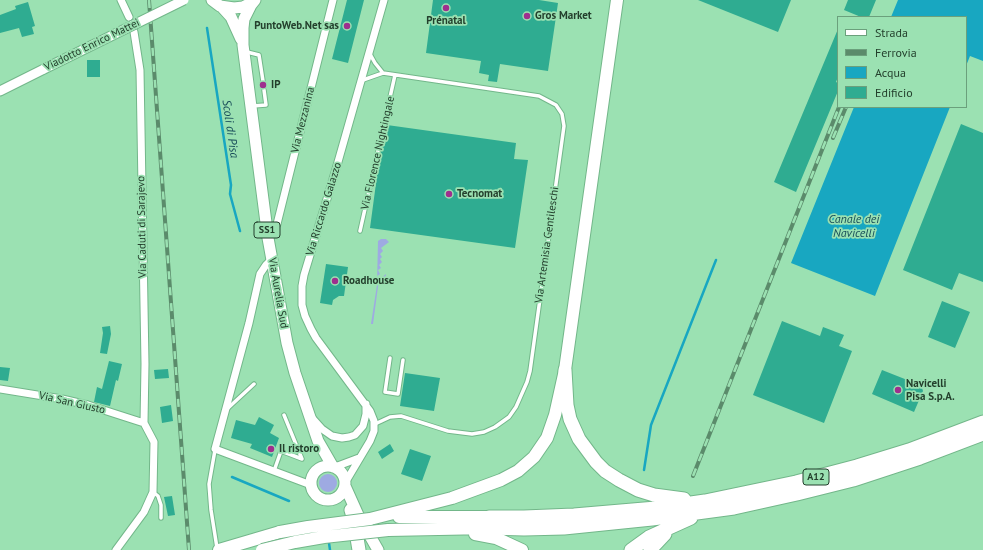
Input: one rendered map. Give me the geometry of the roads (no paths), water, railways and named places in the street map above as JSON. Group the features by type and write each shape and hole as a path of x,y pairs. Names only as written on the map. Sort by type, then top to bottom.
{"highway":[{"path":"370,519 433,503 501,480 518,471 534,457 547,438 552,426 565,370 617,0"},
{"path":"565,370 567,405 575,431 589,454 605,471 645,493 706,506"},
{"name":"A12","path":"706,506 857,466 909,450 983,422"},
{"name":"A12","path":"489,527 564,528 706,506 783,497 854,480 920,458 983,434"},
{"path":"631,550 650,537 671,527 706,506"},
{"path":"354,513 358,550"},
{"path":"218,550 280,532 323,524 414,516 489,527 496,538 522,550"},
{"path":"262,550 295,542 342,534 388,530 489,527"},
{"path":"650,550 671,527"}],"main road":[{"name":"Via Aurelia Sud","path":"255,0 244,19 243,48 268,238 287,343 305,406 318,441"},
{"path":"216,3 229,8 238,8 255,0"},
{"name":"Via Aurelia Sud","path":"216,3 231,17 243,48"},
{"name":"SS1","path":"318,441 334,467 342,474 354,513 378,550"},
{"name":"SS1","path":"318,441 318,469 312,476 311,485 315,494 319,498 327,500 334,499 354,513"},
{"path":"318,469 326,466 334,467"},
{"path":"334,499 341,494 345,484"}],"street":[{"path":"121,0 129,17"},
{"name":"Viadotto Enrico Mattei","path":"0,91 184,0"},
{"name":"Via Mezzanina","path":"268,238 277,224 333,0"},
{"name":"Via Riccardo Galazzo","path":"375,424 366,404 316,338 305,316 301,298 304,276 370,53 384,0"},
{"name":"Via Caduti di Sarajevo","path":"134,32 140,70 145,364 144,423"},
{"path":"272,259 260,274 249,323 215,449 311,485"},
{"name":"Via San Giusto","path":"0,389 62,399 88,405 144,423"},
{"path":"305,406 322,429 332,436 342,438 355,435 364,426 366,404"},
{"path":"116,550 144,512 153,492 154,442 144,423"},
{"path":"345,484 370,441 375,424"},
{"path":"334,467 359,458"}],"lane":[{"path":"243,48 259,55 263,81"},
{"path":"361,81 367,77 383,73 375,63 370,53"},
{"name":"Via Artemisia Gentileschi","path":"375,424 390,417 401,416 448,431 472,434 484,432 509,417 518,403 528,377 563,132 562,114 556,104 539,96 383,73"},
{"name":"Via Florence Nightingale","path":"360,231 395,75"},
{"path":"251,106 266,105 264,90"},
{"path":"390,358 385,392 398,394 403,360"},
{"path":"225,411 254,384"},
{"path":"274,471 281,451 302,459 284,415"},
{"path":"215,449 209,484 211,510 218,550"},
{"path":"153,492 158,496 161,505 161,518"}],"water":[{"path":"898,0 983,0 983,61 970,56 967,64 967,16 891,16"},
{"name":"Canale dei Navicelli","path":"854,108 950,108 875,296 791,263"}],"waterway":[{"name":"Scoli di Pisa","path":"207,28 231,185 230,194 240,231"},
{"path":"644,470 651,425 716,260"},
{"name":"Scoli di Pisa","path":"232,477 289,501"},
{"name":"Scoli di Pisa","path":"329,543 330,550"}],"railway":[{"path":"149,0 189,550"},
{"path":"693,476 839,108"},
{"path":"833,138 846,108"}],"place":[{"name":"Prénatal","path":"446,8"},
{"name":"Gros Market","path":"527,16"},
{"name":"PuntoWeb.Net sas","path":"347,26"},
{"name":"IP","path":"263,85"},
{"name":"Tecnomat","path":"449,194"},
{"name":"Roadhouse","path":"335,281"},
{"name":"Navicelli Pisa S.p.A.","path":"898,390"},
{"name":"Il ristoro","path":"271,449"}]}
